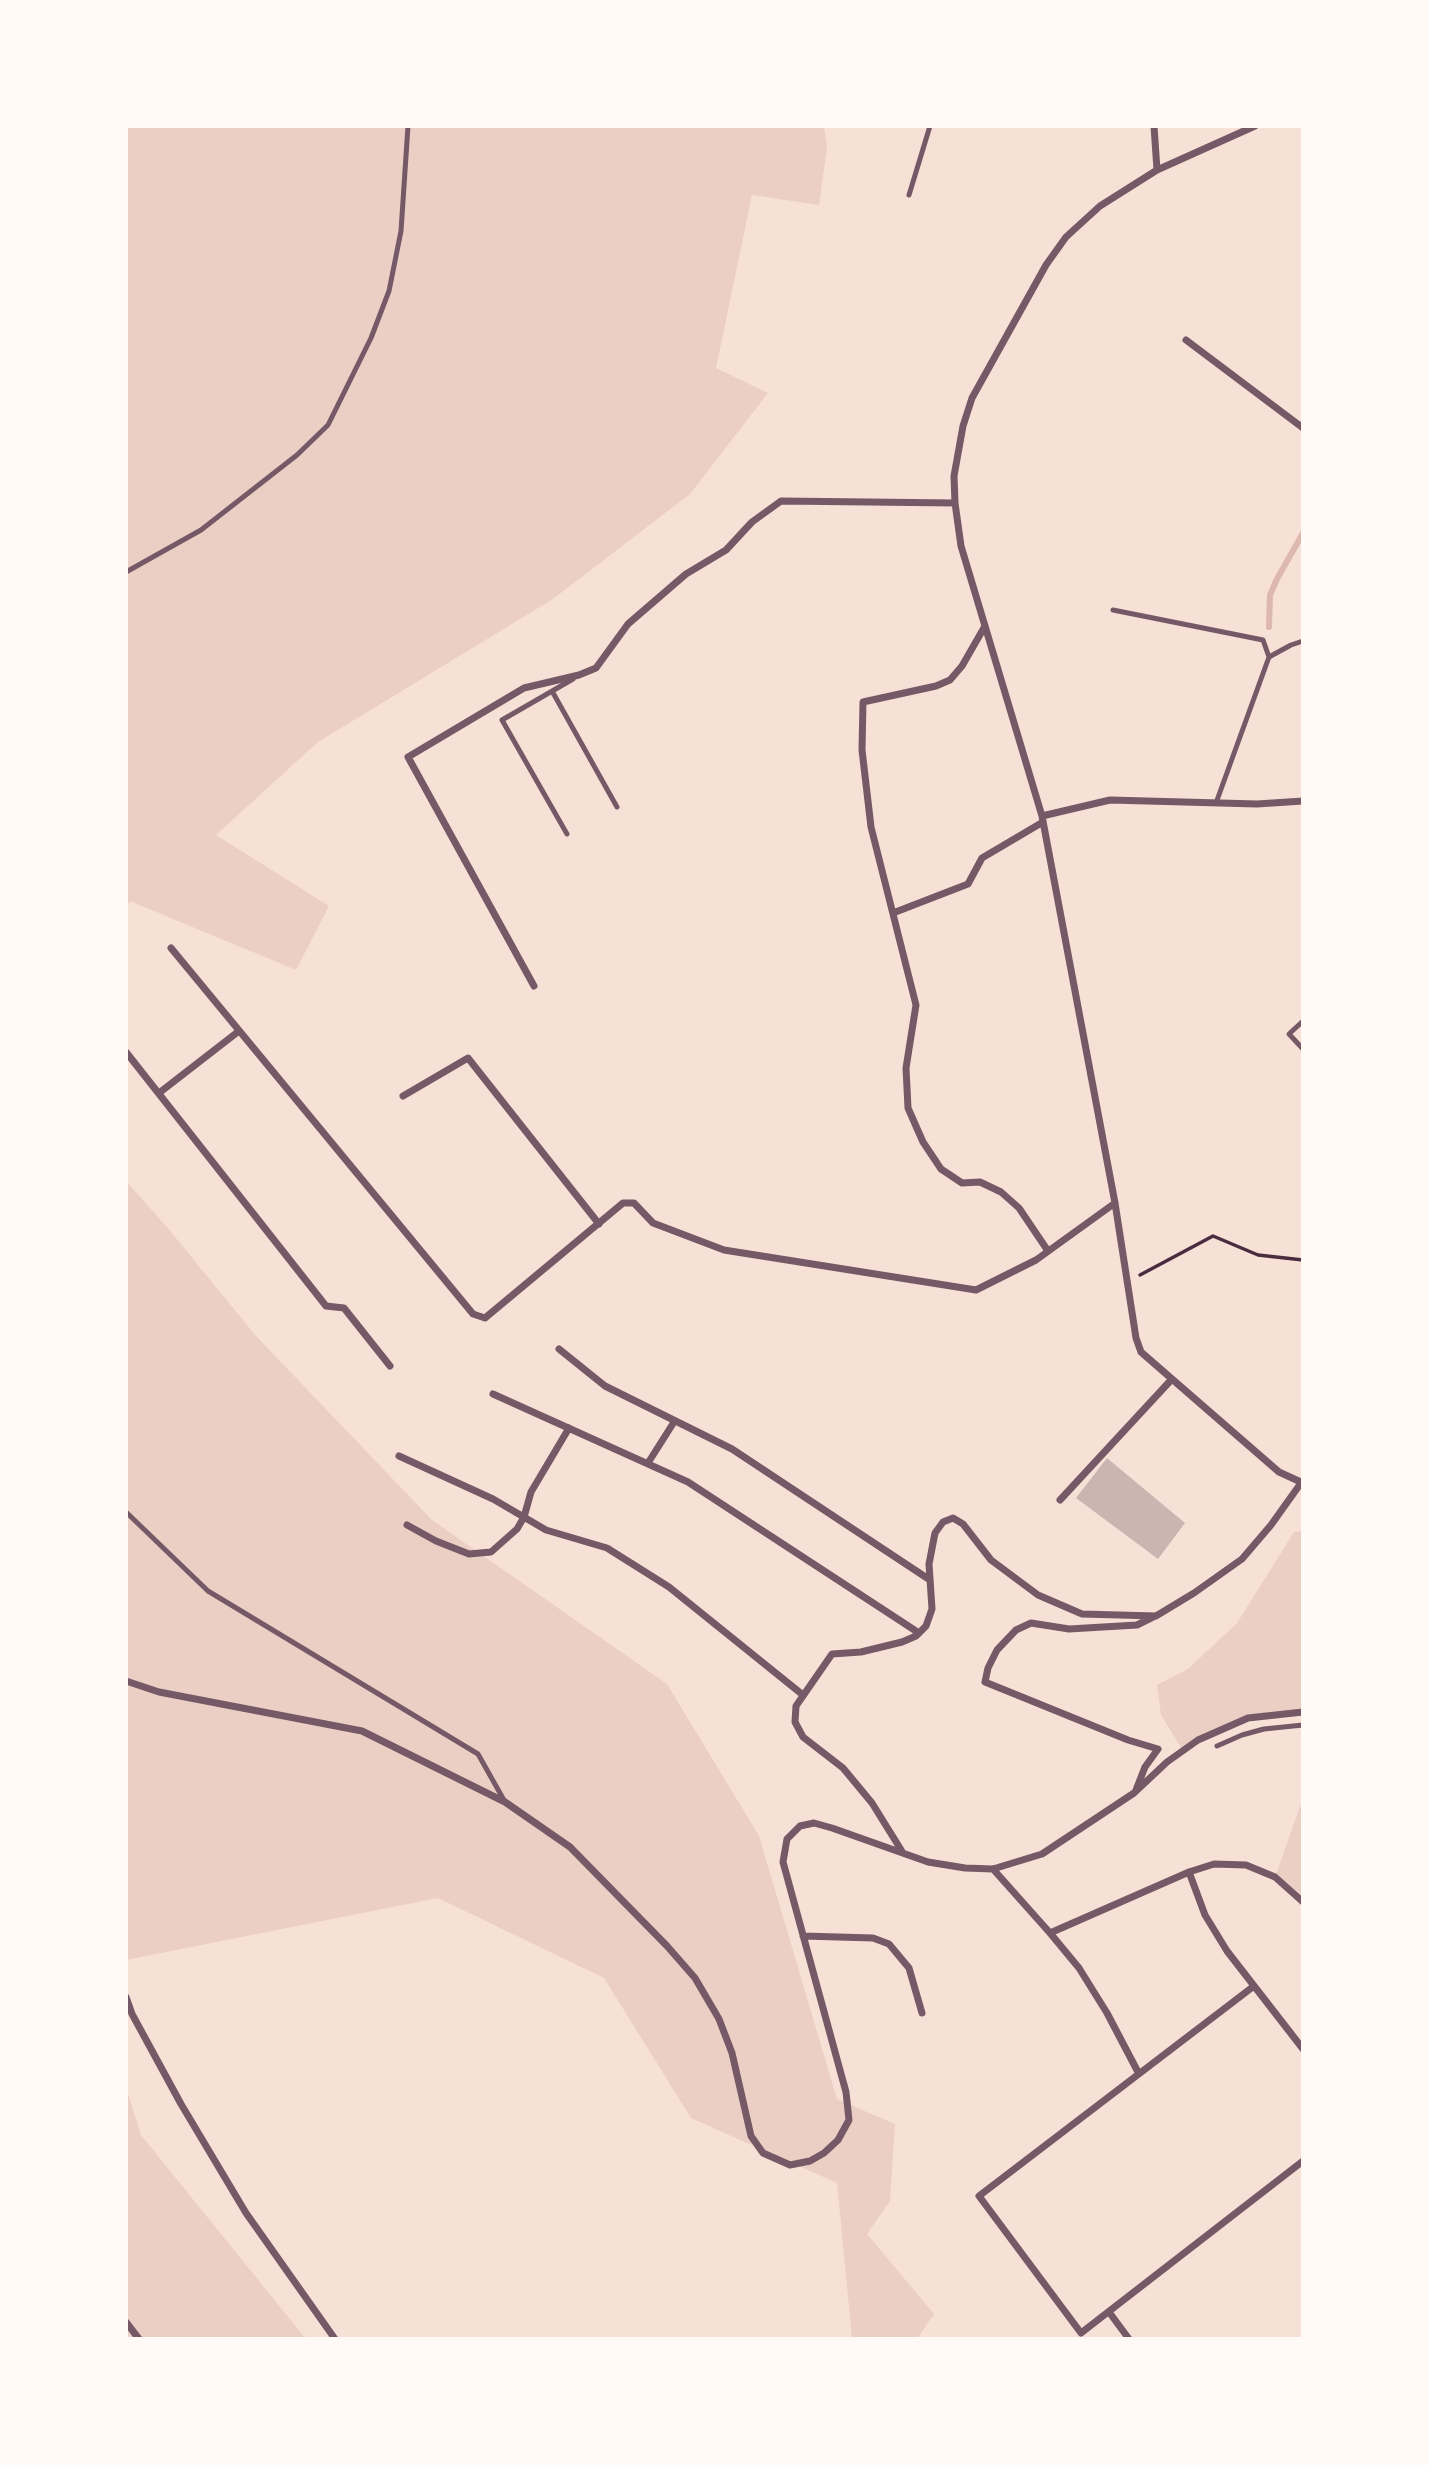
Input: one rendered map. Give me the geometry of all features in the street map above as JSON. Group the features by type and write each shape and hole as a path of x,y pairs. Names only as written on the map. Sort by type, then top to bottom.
{"street":[{"path":"1154,126 1157,170"},
{"path":"1134,1793 1158,1749 1128,1740 985,1682 988,1668 997,1650 1016,1630 1031,1623 1069,1629 1137,1625 1156,1616 1242,1559 1302,1483 1279,1472 1141,1352 1136,1338 1115,1203 1042,819 961,546 954,476 963,426 972,398 1046,265 1066,237 1100,206 1157,170 1255,126"},
{"path":"1186,340 1303,428"},
{"path":"534,986 408,757 524,688 579,675 596,668 628,624 686,574 726,550 752,522 781,501 955,503"},
{"path":"985,626 962,666 950,680 936,686 863,702 862,750 871,827 916,1005 906,1068 908,1108 923,1142 941,1169 962,1183 980,1182 1001,1192 1018,1208 1048,1251"},
{"path":"893,913 968,884 982,858 1042,819 1110,800 1257,804 1303,801"},
{"path":"171,948 473,1314 485,1318 623,1203 634,1203 653,1223 724,1250 976,1290 1036,1260 1115,1203"},
{"path":"159,1093 239,1031"},
{"path":"126,1052 326,1307 344,1308 390,1366"},
{"path":"404,1096 468,1058 598,1224"},
{"path":"559,1349 605,1386 732,1449 930,1580"},
{"path":"1060,1500 1172,1379"},
{"path":"492,1394 688,1482 919,1633"},
{"path":"648,1463 674,1422"},
{"path":"407,1525 469,1555 491,1552 517,1529 524,1517 531,1492 569,1428"},
{"path":"399,1456 493,1499 546,1531 607,1548 669,1587 803,1695"},
{"path":"902,1853 872,1803 843,1768 803,1737 795,1722 796,1706 832,1654 861,1652 902,1642 926,1626 932,1609 929,1564 935,1533 943,1522 953,1518 963,1524 991,1560 1038,1595 1082,1614 1156,1616"},
{"path":"126,1681 159,1692 362,1731 505,1802 570,1847 695,1978 719,2019 732,2053 751,2136 763,2152 789,2165 810,2161 824,2152 838,2140 849,2120 845,2092 783,1862 787,1839 800,1826 814,1823 928,1862 993,1869 1042,1854 1134,1793 1167,1762 1198,1740 1248,1718 1303,1712"},
{"path":"1049,1933 1189,1872 1214,1864 1246,1865 1275,1877 1303,1902"},
{"path":"993,1869 1079,1968 1107,2013 1139,2074"},
{"path":"1189,1872 1205,1915 1227,1951 1303,2049"},
{"path":"803,1936 873,1938 889,1944 909,1968 922,2013"},
{"path":"1254,1986 979,2196 1081,2333 1303,2161"},
{"path":"126,1997 132,2014 181,2104 246,2213 335,2339"},
{"path":"1109,2312 1129,2339"},
{"path":"126,2322 139,2339"}],"lane":[{"path":"126,572 201,530 297,455 328,425 372,338 389,291 401,231 408,126"},
{"path":"909,195 930,126"},
{"path":"1113,610 1263,640 1269,657 1216,803"},
{"path":"1269,657 1303,641"},
{"path":"566,834 502,720 579,675"},
{"path":"552,691 617,807"},
{"path":"1303,1021 1289,1034 1303,1049"},
{"path":"126,1512 208,1591 478,1754 505,1802"},
{"path":"1217,1746 1264,1729 1303,1725"}],"path":[{"path":"1126,1282 1213,1236 1258,1255 1303,1260"}],"shaded area":[{"path":"126,126 824,126 827,147 819,205 752,195 716,368 768,393 690,494 553,599 318,742 216,835 329,906 296,970 130,901 126,909"},
{"path":"126,1181 256,1336 432,1520 667,1684 759,1836 837,2099 895,2124 890,2201 867,2234 934,2314 917,2339 852,2339 837,2183 691,2118 604,1978 438,1898 126,1960"},
{"path":"1303,1531 1303,1712 1248,1718 1183,1751 1161,1715 1157,1685 1188,1669 1237,1623 1294,1532"},
{"path":"1303,1798 1303,1902 1275,1877"},
{"path":"126,2087 141,2135 306,2339 126,2339"}],"building":[{"path":"1107,1458 1185,1523 1158,1559 1076,1498"}],"waterway":[{"path":"1269,627 1270,595 1303,533"}]}
